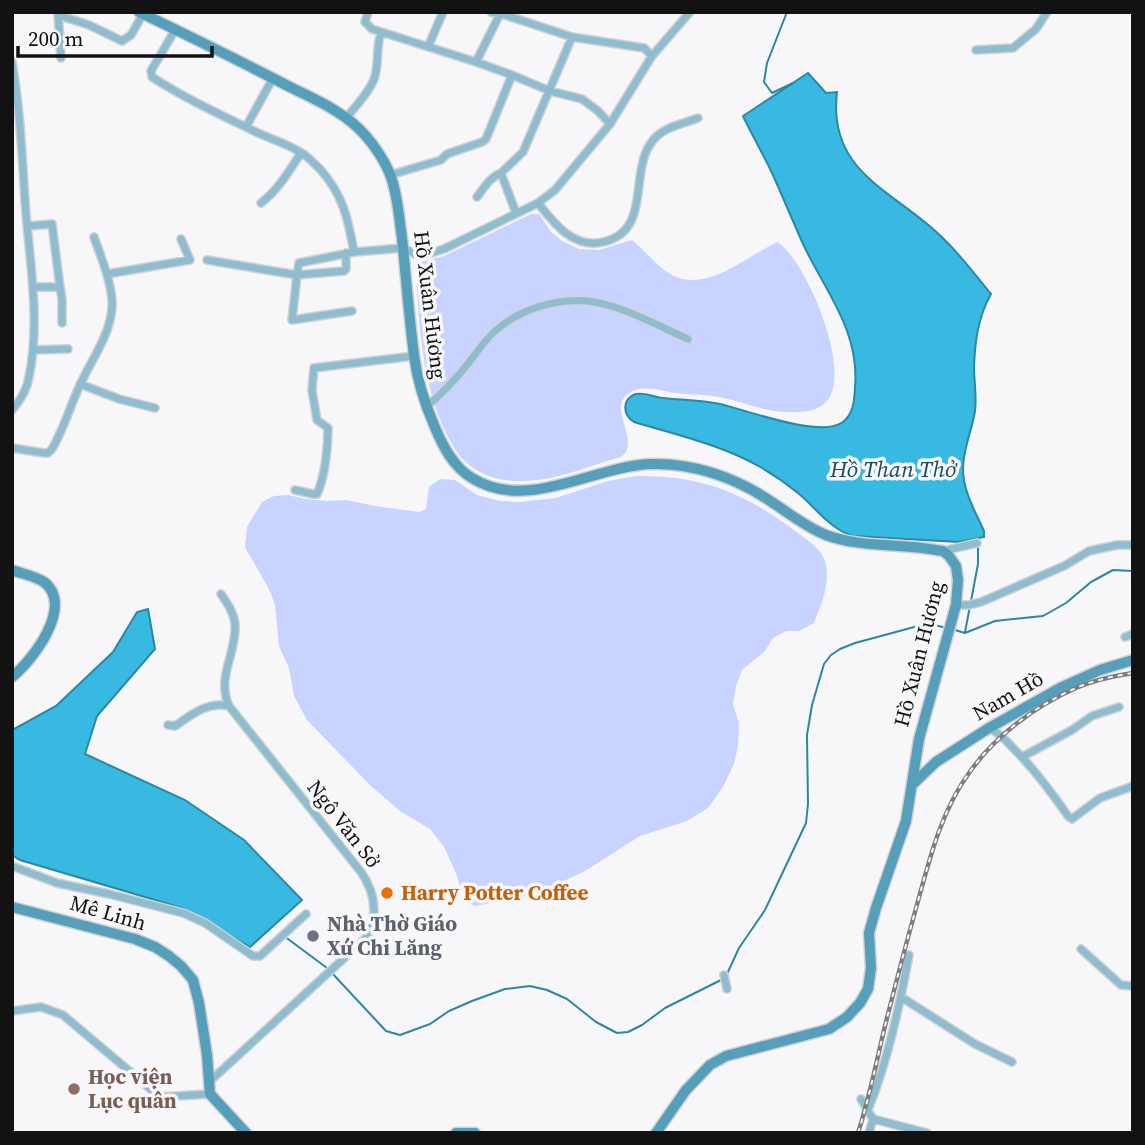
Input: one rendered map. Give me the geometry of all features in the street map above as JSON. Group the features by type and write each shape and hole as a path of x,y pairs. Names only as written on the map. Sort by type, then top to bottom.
{"main road":[{"name":"Hồ Xuân Hương","path":"141,13 347,117 367,137 390,175 398,205 414,356 426,408 438,435 458,467 472,478 487,486 506,490 533,490 563,485 606,471 650,464 680,465 724,477 760,495 823,534 859,542 943,551 954,560 958,572 955,609 919,738 906,821 869,933 871,968 868,989 847,1017 829,1029 718,1060 702,1072 686,1090 656,1133"},
{"path":"12,570 45,583 54,601 51,624 44,639 34,656 12,677"},
{"name":"Nam Hồ","path":"912,785 936,762 989,728 1060,688 1100,670 1133,660"},
{"name":"Mê Linh","path":"12,907 135,939 155,947 181,966 193,980 199,1003 208,1055 210,1094"},
{"path":"210,1094 246,1133"},
{"path":"456,1133 475,1133"}],"street":[{"path":"368,12 366,24 372,29 476,62 550,91 582,99 610,124"},
{"path":"428,47 443,12"},
{"path":"491,12 572,37 644,48 652,56"},
{"path":"352,311 292,320 299,263 350,253 403,248 415,254 428,254 444,249 538,203 555,190 610,124 652,56 690,12"},
{"path":"976,50 1013,48 1036,29 1047,12"},
{"path":"61,58 58,14 122,41 131,35 141,13"},
{"path":"476,62 500,14"},
{"path":"175,30 151,71 152,77 184,96 302,152 336,190 348,218 350,253 344,271 297,275 206,260"},
{"path":"347,117 374,80 377,43 381,33"},
{"path":"477,197 496,175 523,152 572,37"},
{"path":"12,62 19,100 33,287 33,350 29,379 21,398 12,410"},
{"path":"390,175 441,160 447,153 486,139 512,75"},
{"path":"246,127 273,78"},
{"path":"538,203 571,238 584,242 609,241 623,233 632,221 646,151 652,140 666,130 698,118"},
{"path":"261,203 282,182 302,152"},
{"path":"501,173 516,213"},
{"path":"28,226 52,224 62,299 62,323"},
{"path":"12,448 50,452 103,340 109,324 112,299 107,274 94,237"},
{"path":"107,274 190,260 181,239"},
{"path":"33,287 60,287"},
{"path":"426,408 448,388 492,333 514,317 540,306 589,301 622,310 688,339"},
{"path":"33,350 68,349"},
{"path":"295,490 317,494 327,447 328,428 317,420 312,390 314,368 414,356"},
{"path":"80,384 119,399 155,408"},
{"path":"943,551 977,543"},
{"path":"955,609 981,602 1064,566 1089,551 1117,545 1133,545"},
{"path":"168,725 174,726 215,704 229,706 224,682 235,624 221,594"},
{"name":"Ngô Văn Sở","path":"209,1082 365,939 370,932 375,909 368,882 229,706"},
{"path":"1022,757 1092,716 1119,707"},
{"path":"989,728 1003,736 1072,819 1100,798 1133,786"},
{"path":"12,866 53,882 183,913 205,923 253,956 260,956 306,914"},
{"path":"1081,948 1121,985 1133,986"},
{"path":"868,1110 888,1055 909,955"},
{"path":"724,975 727,989"},
{"path":"901,997 975,1044 1012,1062"},
{"path":"12,1011 41,1007 63,1015 160,1097 210,1094"},
{"path":"861,1098 873,1119 869,1133"},
{"path":"873,1119 927,1133"}],"shaded area":[{"path":"531,214 539,214 551,232 579,249 599,250 632,240 664,270 679,278 693,280 722,272 778,242 790,254 809,284 825,323 834,367 832,393 826,402 812,410 785,412 712,396 638,389 625,396 622,403 622,417 628,441 627,450 621,457 560,476 535,480 500,479 473,468 461,458 452,444 432,397 423,355 416,269 421,262 444,256"},
{"path":"637,476 682,479 721,489 758,506 804,537 823,556 827,569 820,608 814,623 799,631 786,631 773,638 765,651 742,670 733,704 739,723 734,764 723,787 708,808 687,821 640,836 585,871 547,889 519,898 474,906 464,898 444,847 430,829 400,811 371,786 307,720 294,696 289,668 279,646 275,605 245,547 247,527 262,502 274,496 346,500 419,512 426,509 429,487 440,479 455,480 477,495 500,501 519,502 556,498 608,481"}],"water":[{"name":"Hồ Than Thở","path":"808,73 826,93 837,92 837,118 841,140 851,158 879,187 941,236 991,294 980,320 976,339 975,411 963,469 967,493 984,531 984,537 959,542 853,536 830,523 798,493 762,468 716,447 634,422 626,411 626,403 631,396 646,394 720,404 783,422 818,427 833,426 843,422 849,415 853,406 855,368 847,331 743,116"},
{"path":"148,609 155,649 97,716 85,754 185,800 244,840 302,900 250,947 182,908 20,860 12,855 12,730 56,706 113,652 137,612"}],"waterway":[{"path":"787,12 767,63 764,82 772,93 793,83"},
{"path":"971,601 978,564 978,544"},
{"path":"955,630 965,633 995,621 1043,616 1113,570 1133,571"},
{"path":"965,632 970,606"},
{"path":"727,974 739,948 765,910 806,823 807,735 812,705 824,664 831,655 855,643 918,626 935,625 946,628"},
{"path":"284,936 327,968"},
{"path":"331,972 386,1031 400,1035 430,1024 449,1011 472,1001 505,989 530,986 567,999 596,1022 617,1033 628,1032 665,1008 721,980"}],"railway":[{"path":"858,1133 927,868 951,802 979,759 1031,713 1083,685 1133,673"}],"place":[{"name":"Harry Potter Coffee","path":"387,893"},
{"name":"Nhà Thờ Giáo Xứ Chi Lăng","path":"313,936"},
{"name":"Học viện Lục quân","path":"74,1089"}]}
